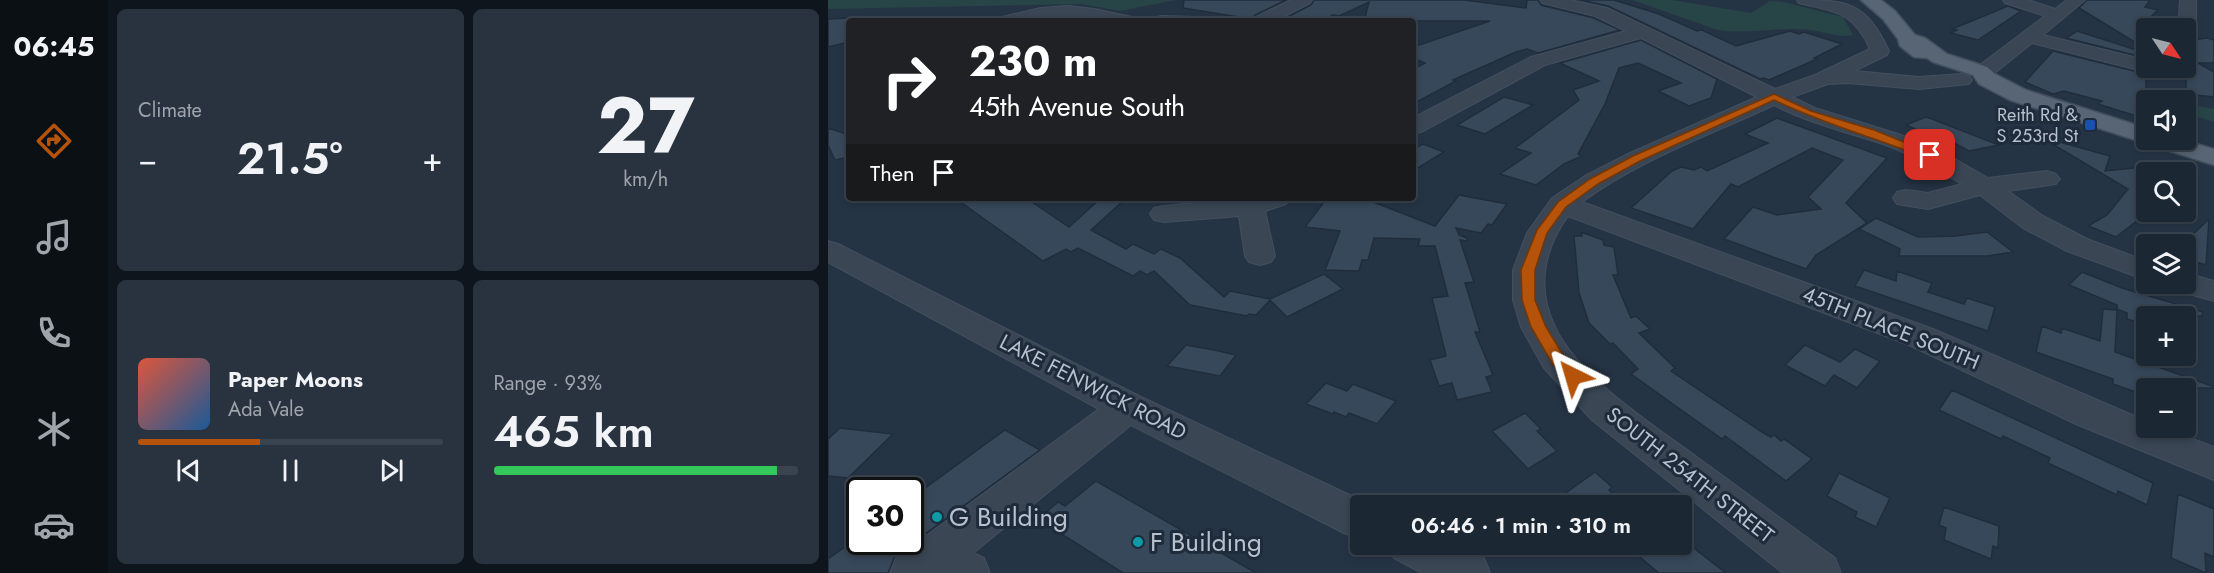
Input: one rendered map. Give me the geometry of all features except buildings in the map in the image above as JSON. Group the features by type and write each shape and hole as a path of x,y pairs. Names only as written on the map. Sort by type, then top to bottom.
{"main road":[{"path":"1870,0 1889,15 1894,45"},
{"path":"1894,45 1907,42 1940,69 1944,75 1962,73 2018,95 2136,133"},
{"path":"1894,45 1918,42 1977,82 1988,72 2018,95"},
{"path":"2191,150 2214,157"}],"street":[{"path":"1268,18 1304,0"},
{"path":"1548,0 1601,12 1817,116 1930,155 1984,186 2033,222 2077,245 2136,266"},
{"path":"1805,0 1842,8 1862,18 1872,30 1894,45"},
{"path":"2011,0 2058,15"},
{"path":"1988,72 2077,0"},
{"path":"2187,18 2188,0"},
{"path":"1020,18 1068,10 1114,18"},
{"path":"1416,123 1508,75 1568,51 1645,32"},
{"path":"2030,37 2136,64"},
{"name":"SOUTH 254TH STREET","path":"1818,573 1605,410 1557,359 1538,327 1528,300 1528,270 1541,233 1562,204 1594,181 1637,159 1774,97 1822,79 1894,45"},
{"path":"1899,81 1929,77 1940,69"},
{"path":"1822,79 1848,77 1919,83 1962,73"},
{"path":"1508,75 1532,82"},
{"path":"1906,198 1928,201 1984,186 2047,179"},
{"path":"1164,214 1264,203 1260,256"},
{"name":"45TH PLACE SOUTH","path":"1562,204 1921,337 2090,414 2214,464"},
{"name":"LAKE FENWICK ROAD","path":"828,250 1128,406 1350,515"},
{"path":"2196,286 2214,291"},
{"path":"937,568 1128,406"},
{"path":"1432,555 1467,573"}],"green space":[{"path":"828,0 1176,0 1120,11 1081,4 828,9"},
{"path":"1632,0 1672,0 1751,13 1770,1 1783,2 1843,17 1853,35 1799,29 1741,32 1718,30"},
{"path":"2196,106 2214,109 2214,122 2196,116"}],"place":[{"name":"Reith Rd & S 253rd St","path":"2090,125"},
{"name":"G Building","path":"937,517"},
{"name":"F Building","path":"1138,542"}],"route":[{"path":"1573,376 1557,359 1538,327 1528,300 1528,270 1541,233 1562,204 1594,181 1774,97 1826,120 1893,140 1930,155"}]}
